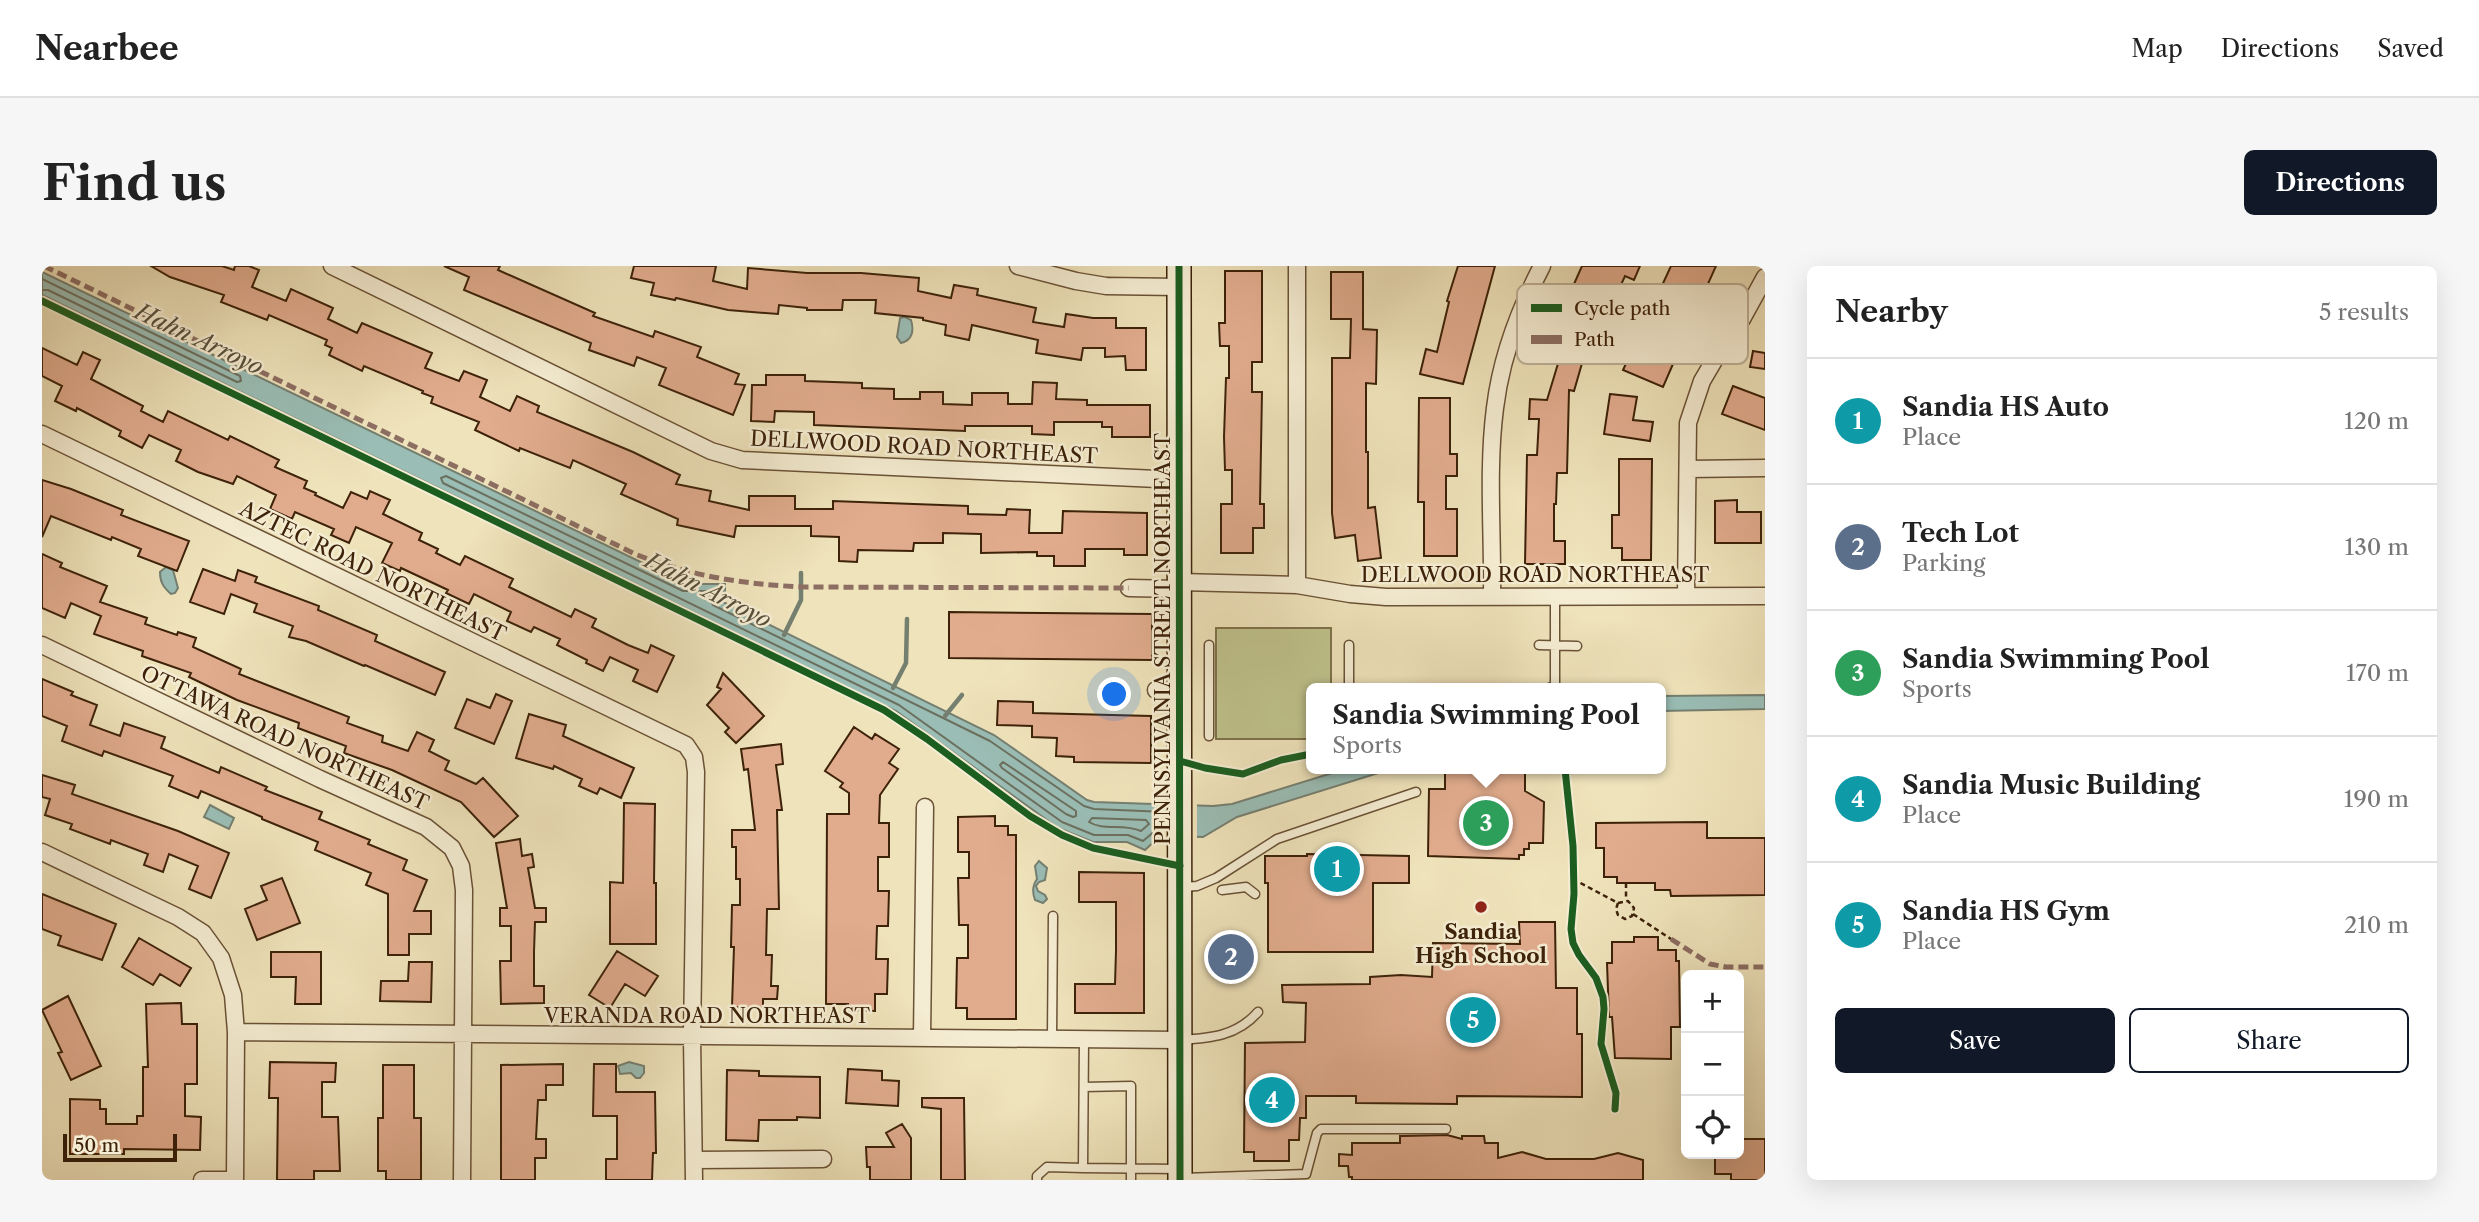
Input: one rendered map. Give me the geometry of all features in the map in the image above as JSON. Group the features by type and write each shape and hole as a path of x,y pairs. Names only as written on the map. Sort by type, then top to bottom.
{"street":[{"name":"DELLWOOD ROAD NORTHEAST","path":"332,266 711,451 742,460 1179,480"},
{"path":"1018,266 1106,286 1179,277"},
{"path":"1297,266 1297,585"},
{"path":"1534,284 1542,266"},
{"name":"PENNSYLVANIA STREET NORTHEAST","path":"1179,277 1180,1176"},
{"path":"1748,308 1765,277"},
{"path":"1492,597 1495,408 1517,321"},
{"path":"1686,596 1688,423 1702,381 1712,364"},
{"name":"AZTEC ROAD NORTHEAST","path":"42,434 686,746 694,757 696,772 692,1037"},
{"path":"1688,469 1765,468"},
{"name":"DELLWOOD ROAD NORTHEAST","path":"1180,585 1297,585 1386,597 1765,596"},
{"path":"1129,588 1180,585"},
{"name":"OTTAWA ROAD NORTHEAST","path":"42,645 426,827 452,848 461,866 464,890 462,1180"},
{"path":"1156,690 1180,690"},
{"path":"922,1037 925,807"},
{"path":"42,852 178,917 203,933 221,958 233,995 236,1032 235,1180 202,1180"},
{"name":"VERANDA ROAD NORTHEAST","path":"236,1032 1179,1040"},
{"path":"692,1037 694,1180"},
{"path":"694,1160 823,1159"}],"lane":[{"path":"1555,597 1555,683"},
{"path":"1209,645 1209,736"},
{"path":"1349,645 1349,683"},
{"path":"1539,645 1577,646"},
{"path":"1179,887 1197,886 1216,878 1277,839 1416,792"},
{"path":"1222,890 1246,887 1255,894"},
{"path":"1052,1038 1053,916"},
{"path":"1179,1040 1231,1032 1249,1023 1258,1012"},
{"path":"1083,1168 1084,1039"},
{"path":"1084,1087 1131,1086 1131,1180"},
{"path":"1037,1180 1037,1176 1047,1167 1131,1168 1180,1176 1307,1174 1317,1133 1321,1129 1446,1129"}],"path":[{"path":"1573,868 1574,883 1618,903 1626,900"},
{"path":"1626,883 1626,900"},
{"path":"1618,903 1616,911 1620,917 1628,919 1633,914 1633,905 1626,900"},
{"path":"1633,914 1671,939"}],"green space":[{"path":"1216,628 1331,628 1331,683 1306,683 1306,739 1216,739"}],"water":[{"name":"Hahn Arroyo","path":"42,272 686,584 725,584 725,591 715,598 994,735 1087,800 1213,806 1232,804 1329,774 1375,774 1237,817 1203,837 1160,836 1145,850 1127,842 1093,842 1058,828 896,711 42,295"},
{"path":"900,318 911,320 912,331 908,340 901,343 897,337"},
{"path":"166,567 173,570 178,588 175,593 171,594 161,582 160,572"},
{"path":"1765,695 1765,709 1666,711 1666,696"},
{"path":"210,805 234,818 229,829 204,817"},
{"path":"1039,861 1047,868 1045,880 1036,886 1047,899 1043,903 1035,900 1033,892 1037,879 1035,866"},
{"path":"629,1062 644,1066 644,1073 640,1078 631,1073 620,1074 618,1066"}],"pier":[{"path":"1160,802 1197,802 1197,839 1160,839"}],"building":[{"path":"151,266 222,266 234,270 235,266 249,266 259,270 252,287 286,301 291,289 333,308 328,319 357,333 362,323 432,353 425,368 459,381 464,371 487,380 480,397 510,411 517,396 539,406 537,412 680,475 676,484 711,491 709,501 749,510 749,496 795,496 795,509 833,509 833,501 968,506 968,514 1006,515 1007,509 1030,510 1029,533 1062,533 1063,511 1147,513 1147,555 1124,555 1124,549 1085,549 1085,566 1054,566 1054,556 1037,556 1037,552 981,553 981,534 943,533 943,543 914,543 913,551 858,550 857,562 839,561 839,537 811,536 811,526 736,526 734,537 677,525 678,519 621,494 626,484 573,460 570,468 520,448 519,451 475,430 479,422 431,403 433,397 422,393 423,391 364,366 362,371 329,355 332,348 325,345 327,340 269,315 267,320 221,302 224,295 170,277"},
{"path":"444,266 500,266 498,270 595,313 593,316 653,337 655,331 701,347 697,357 739,374 735,384 745,385 733,415 659,385 666,368 637,357 634,366 589,350 591,343 464,290 469,277"},
{"path":"634,266 716,266 713,281 747,289 748,268 919,278 918,291 951,298 954,285 978,289 977,295 1036,308 1033,322 1064,327 1066,314 1116,318 1116,328 1146,328 1146,370 1126,370 1125,356 1105,357 1105,348 1083,348 1081,360 1036,353 1038,340 972,325 969,340 945,335 946,325 923,318 875,313 876,300 843,300 842,310 807,310 779,305 778,314 728,310 676,298 675,300 651,295 654,283 631,278"},
{"path":"1458,266 1495,266 1463,384 1420,374 1426,349 1437,352 1449,302 1447,301"},
{"path":"1582,266 1640,266 1634,280 1625,276 1621,284 1574,284"},
{"path":"1671,266 1716,266 1708,284 1663,284"},
{"path":"1225,271 1262,271 1262,362 1252,362 1252,392 1262,392 1260,504 1264,504 1264,528 1253,528 1253,553 1221,553 1221,504 1232,504 1232,470 1225,470 1224,437 1229,346 1220,346 1219,323 1225,323"},
{"path":"1331,272 1363,272 1363,329 1377,330 1376,384 1366,383 1366,452 1368,508 1375,507 1381,558 1358,561 1355,535 1335,538 1332,513 1332,358 1350,358 1351,319 1331,319"},
{"path":"42,348 77,365 83,352 100,360 91,379 143,406 141,411 163,422 168,411 228,440 230,436 279,460 275,467 307,481 304,488 343,508 351,492 367,499 370,491 390,500 383,514 422,533 419,540 438,549 436,553 460,565 465,556 513,579 509,587 571,617 575,609 596,619 592,627 628,645 648,653 651,645 674,656 657,692 633,681 638,670 610,657 603,671 557,645 560,639 534,627 531,632 507,621 511,612 474,594 469,604 446,593 448,590 401,568 400,571 382,563 392,543 356,527 349,543 331,535 334,529 295,512 292,519 270,509 276,495 237,476 233,484 198,472 176,461 181,450 149,435 142,448 119,436 121,431 77,408 76,411 55,401 62,386 42,376"},
{"path":"1753,351 1765,353 1765,369 1750,367"},
{"path":"1558,364 1582,364 1574,391 1569,390 1567,473 1557,473 1554,504 1554,541 1565,541 1565,564 1525,564 1527,455 1537,455 1539,419 1529,419 1530,399 1547,400"},
{"path":"1626,364 1673,364 1663,387 1623,370"},
{"path":"766,375 805,375 805,381 862,383 862,388 894,389 894,399 920,399 920,392 943,392 943,404 972,405 972,393 1008,393 1008,404 1032,404 1033,382 1057,383 1056,399 1087,400 1087,405 1150,405 1150,437 1112,437 1112,427 1102,427 1102,422 1054,422 1054,435 1032,434 1032,426 965,426 965,431 814,425 814,412 775,411 774,422 751,421 752,385 766,385"},
{"path":"1733,386 1765,398 1765,430 1722,414"},
{"path":"1610,394 1637,397 1633,420 1653,422 1650,441 1604,434"},
{"path":"1419,398 1450,398 1450,454 1457,454 1457,476 1446,476 1446,509 1457,509 1457,556 1424,556 1424,502 1418,502"},
{"path":"1619,459 1652,459 1651,560 1622,560 1622,548 1612,548 1612,515 1619,515"},
{"path":"42,480 123,510 121,515 189,541 177,571 138,556 141,549 51,516 42,537"},
{"path":"1737,500 1737,512 1761,512 1761,543 1715,543 1715,501"},
{"path":"42,554 62,563 60,567 107,586 100,602 147,618 145,624 177,635 178,632 196,638 193,647 241,669 239,674 349,717 347,723 383,736 382,742 408,751 417,732 434,740 429,751 449,761 445,770 476,784 483,778 518,816 494,837 461,802 392,770 344,753 346,746 298,728 299,723 237,700 189,677 191,673 142,656 143,651 94,634 101,616 71,603 65,618 42,608"},
{"path":"203,569 235,581 238,570 257,577 255,582 319,606 318,610 377,635 375,641 445,672 435,695 306,641 289,637 293,626 254,612 257,604 231,594 224,614 190,602"},
{"path":"949,612 1152,614 1152,660 949,658"},
{"path":"723,673 764,716 736,743 725,732 729,728 707,705 721,689 717,687"},
{"path":"42,679 97,705 90,725 120,736 124,723 165,737 161,748 219,773 221,767 267,787 265,790 322,812 319,819 370,840 368,844 407,860 403,870 427,880 414,911 431,911 431,934 409,934 409,955 388,955 388,894 366,885 371,873 315,850 318,842 262,817 201,791 198,798 169,786 173,776 104,751 102,756 62,741 67,726 42,716"},
{"path":"496,694 512,701 494,744 455,728 467,699 490,708"},
{"path":"998,701 1033,702 1033,713 1151,716 1151,763 1074,762 1074,757 1056,756 1057,738 1032,737 1032,726 997,725"},
{"path":"529,714 566,725 563,736 634,768 621,798 600,788 597,794 579,786 582,779 554,766 553,769 516,758"},
{"path":"854,727 872,739 875,734 899,749 889,763 898,769 880,795 879,823 889,823 889,857 878,857 878,891 889,891 888,926 877,926 876,959 888,959 887,994 875,994 875,1011 848,1010 848,1004 826,1004 827,814 849,814 849,793 840,787 843,783 825,771"},
{"path":"781,744 783,764 776,765 782,810 777,810 779,909 767,909 766,955 772,955 771,986 778,986 777,999 763,999 763,1008 732,1007 732,905 740,905 740,879 736,879 736,847 732,847 732,830 755,830 748,769 744,770 741,749"},
{"path":"1445,774 1525,774 1525,791 1544,802 1543,843 1529,843 1529,849 1524,849 1524,855 1519,855 1519,859 1428,856 1429,789 1445,789"},
{"path":"42,775 75,785 72,794 178,831 229,853 211,898 189,889 198,866 169,854 163,872 144,865 148,854 70,829 72,824 45,815 50,799 42,797"},
{"path":"624,803 655,804 656,944 610,944 610,882 623,883"},
{"path":"995,816 995,826 1008,826 1008,835 1016,835 1016,1019 967,1019 967,1008 956,1008 957,958 968,958 968,925 959,925 958,878 969,878 969,852 958,852 958,817"},
{"path":"1707,822 1707,838 1765,838 1765,895 1671,896 1670,890 1655,890 1655,883 1617,883 1617,877 1604,877 1604,848 1596,848 1596,823"},
{"path":"520,839 522,856 532,854 534,867 528,868 535,908 546,908 546,922 535,922 534,952 534,986 544,986 544,1003 501,1004 500,961 511,961 511,926 500,926 500,908 507,908 496,843"},
{"path":"1265,856 1409,856 1409,883 1373,883 1373,952 1268,952 1268,883 1265,883"},
{"path":"1079,872 1144,873 1144,1013 1075,1013 1075,984 1115,984 1116,951 1116,902 1079,902"},
{"path":"282,878 300,923 257,940 245,909 267,900 261,886"},
{"path":"42,894 116,924 102,960 58,945 61,936 42,929"},
{"path":"1519,922 1555,922 1556,988 1577,988 1577,1034 1582,1034 1582,1097 1457,1096 1457,1104 1356,1103 1356,1096 1306,1096 1306,1118 1300,1118 1299,1140 1289,1140 1289,1161 1254,1161 1254,1152 1244,1152 1245,1043 1305,1042 1306,1003 1283,1002 1282,985 1370,984 1370,977 1432,977 1433,943 1520,944"},
{"path":"1634,937 1658,937 1658,950 1676,950 1676,961 1679,961 1680,1027 1671,1027 1671,1059 1615,1058 1612,1017 1609,1017 1607,963 1612,963 1612,942 1634,942"},
{"path":"139,938 191,968 180,986 160,974 153,985 122,967"},
{"path":"617,951 658,976 645,996 625,984 610,1008 589,995"},
{"path":"271,952 321,952 321,1004 295,1004 296,977 271,977"},
{"path":"409,962 432,962 431,1002 380,1001 381,981 408,981"},
{"path":"68,996 101,1066 71,1080 58,1053 62,1052 42,1010"},
{"path":"181,1003 182,1024 197,1024 197,1084 185,1084 185,1116 201,1117 200,1150 124,1149 124,1154 70,1154 70,1099 100,1100 100,1109 106,1109 106,1124 137,1124 137,1116 143,1116 143,1067 148,1067 146,1004"},
{"path":"270,1062 336,1063 335,1082 322,1082 322,1117 338,1117 340,1171 314,1171 314,1180 277,1180 278,1098 269,1098"},
{"path":"563,1064 563,1085 546,1085 546,1100 538,1100 536,1139 546,1139 546,1158 535,1158 535,1180 501,1180 501,1065"},
{"path":"594,1064 616,1064 616,1092 655,1092 656,1153 653,1153 652,1180 606,1180 606,1159 617,1159 617,1116 593,1116"},
{"path":"383,1065 414,1065 414,1118 421,1118 421,1180 386,1180 386,1171 378,1171 378,1118 383,1118"},
{"path":"848,1069 882,1071 882,1080 899,1081 898,1106 846,1103"},
{"path":"727,1070 759,1071 759,1076 820,1077 820,1118 759,1120 758,1141 726,1140"},
{"path":"922,1098 964,1098 965,1180 941,1180 941,1109 922,1107"},
{"path":"902,1124 911,1138 911,1180 870,1180 866,1147 894,1147 886,1133"},
{"path":"1447,1135 1462,1139 1462,1136 1484,1136 1485,1143 1498,1143 1498,1158 1522,1152 1546,1159 1594,1159 1618,1153 1643,1160 1643,1180 1352,1180 1348,1166 1339,1166 1339,1154 1352,1155 1352,1143 1400,1143 1400,1136"},
{"path":"1744,1139 1765,1139 1765,1180 1731,1180 1731,1174 1715,1174 1715,1159 1744,1159"}],"waterway":[{"path":"784,635 801,600 801,573"},
{"path":"893,688 906,663 907,619"},
{"path":"945,716 962,695"}],"marked path":[{"path":"44,266 635,554 676,568 737,581 802,587 1129,588"},
{"path":"1671,939 1710,964 1726,967 1765,967"}],"cycle path":[{"path":"1179,266 1180,1180"},
{"path":"42,301 884,710 1030,816 1062,835 1093,848 1180,866"},
{"path":"1180,761 1243,774 1281,760 1306,755"},
{"path":"1566,774 1573,846 1573,943 1596,978 1603,997 1601,1044 1616,1093 1615,1109"}],"place":[{"name":"Sandia Swimming Pool","path":"1486,823"},
{"name":"Sandia HS Auto","path":"1337,869"},
{"name":"Sandia High School","path":"1481,907"},
{"name":"Tech Lot","path":"1231,957"},
{"name":"Sandia HS Gym","path":"1473,1020"},
{"name":"Sandia Music Building","path":"1272,1100"}]}
